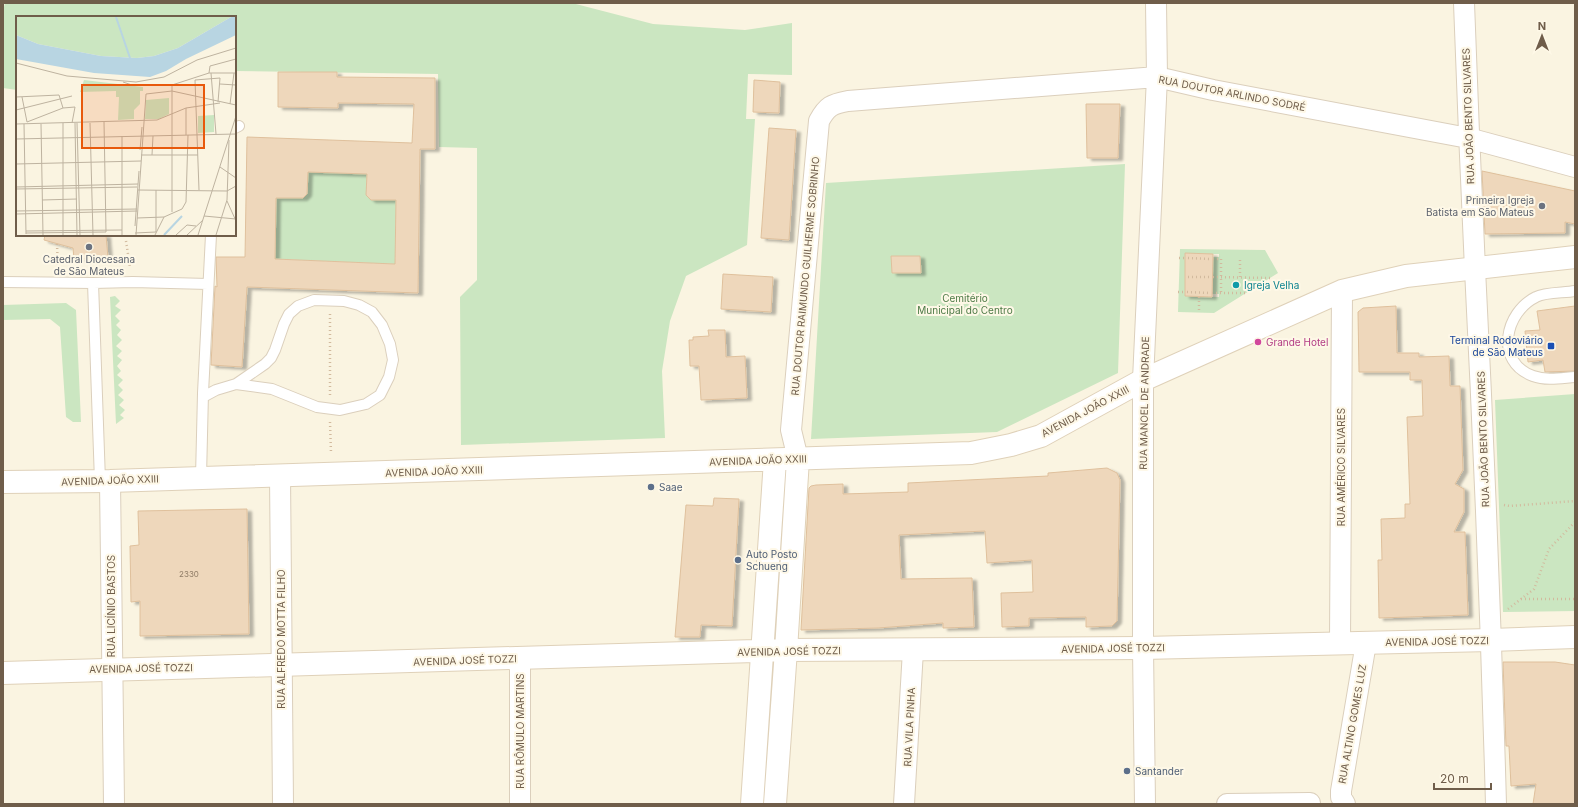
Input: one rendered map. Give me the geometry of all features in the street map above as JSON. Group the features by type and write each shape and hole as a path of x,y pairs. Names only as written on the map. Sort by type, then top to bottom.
{"street":[{"name":"RUA MANOEL DE ANDRADE","path":"1145,804 1143,648 1143,380 1157,77 1156,3"},
{"name":"RUA JOÃO BENTO SILVARES","path":"1464,3 1468,138 1491,631 1496,804"},
{"name":"RUA DOUTOR ARLINDO SODRÉ","path":"819,121 824,111 834,104 848,101 1157,77 1213,90 1468,138 1575,167"},
{"name":"RUA DOUTOR RAIMUNDO GUILHERME SOBRINHO","path":"775,804 798,459 791,430 819,121"},
{"path":"1475,268 1575,257"},
{"name":"AVENIDA JOÃO XXIII","path":"3,482 105,481 971,453 1011,445 1041,436 1143,380 1342,291 1406,276 1475,268"},
{"name":"RUA AMÉRICO SILVARES","path":"1340,644 1342,291"},
{"name":"RUA DOUTOR RAIMUNDO GUILHERME SOBRINHO","path":"752,804 775,460 791,430"},
{"name":"RUA ALFREDO MOTTA FILHO","path":"280,475 283,804"},
{"name":"RUA LICÍNIO BASTOS","path":"105,481 114,804"},
{"path":"768,557 791,557"},
{"name":"AVENIDA JOSÉ TOZZI","path":"3,673 786,650 1143,648 1340,644 1366,643 1491,631 1575,637"},
{"name":"RUA ALTINO GOMES LUZ","path":"1345,804 1341,797 1341,791 1366,643"},
{"name":"RUA VILA PINHA","path":"904,804 914,650"},
{"name":"RUA RÔMULO MARTINS","path":"520,658 520,804"},
{"path":"1227,804 1310,803"}],"lane":[{"path":"200,477 211,236"},
{"path":"3,282 133,282 208,284"},
{"path":"93,283 105,481"},
{"path":"1575,291 1538,296 1526,302 1517,312 1510,325 1507,340 1510,356 1519,368 1532,375 1545,379 1575,377"},
{"path":"203,397 216,390 236,384 255,372 271,358 289,314 298,306 314,300 330,300 359,305 372,312 382,325 390,344 393,360 390,377 380,394 366,404 340,410 330,409 317,407 272,389 236,384"}],"path":[{"path":"126,241 133,282"},
{"path":"57,244 59,283"},
{"path":"1179,258 1221,259 1221,293"},
{"path":"1240,260 1240,278"},
{"path":"1188,277 1270,278"},
{"path":"1178,292 1198,294 1246,293"},
{"path":"1198,294 1198,312"},
{"path":"330,300 331,474"},
{"path":"1485,503 1510,506 1575,500"},
{"path":"1491,631 1521,599 1534,589 1549,550 1575,522"},
{"path":"1521,599 1575,599"}],"green space":[{"path":"5,3 572,3 653,24 745,30 792,23 792,75 748,74 746,119 755,119 747,245 686,276 670,321 662,371 665,438 461,445 460,297 477,280 477,148 439,147 438,74 236,71 236,16 16,16 16,90 3,88 3,11"},
{"name":"Cemitério Municipal do Centro","path":"1125,164 1118,373 997,432 811,439 826,183"},
{"path":"277,170 397,175 395,264 275,259","holes":["303,182 308,187 307,194 303,198 296,198 291,193"]},
{"name":"Igreja Velha","path":"1180,249 1265,250 1278,273 1214,313 1178,312","holes":["1185,254 1219,254 1219,257 1213,257 1212,294 1219,294 1219,297 1185,296"]},
{"path":"115,296 120,301 115,306 121,310 115,316 120,321 116,325 121,330 117,335 122,340 116,346 122,351 117,356 122,360 117,366 121,371 117,375 123,380 118,385 123,390 118,395 124,400 119,405 125,410 120,415 124,418 116,424 110,297"},
{"path":"66,303 76,310 81,422 73,422 66,417 60,327 50,319 3,320 3,305"},
{"path":"1575,394 1575,611 1503,612 1495,400"}],"building":[{"path":"278,72 337,72 337,77 435,78 435,149 420,149 418,293 247,287 242,367 211,365 215,286 217,287 216,257 245,257 247,137 412,143 414,104 338,103 338,108 278,107","holes":["308,172 367,174 366,195 371,200 396,200 395,264 275,259 276,198 303,198 307,194"]},
{"path":"754,80 780,82 779,113 753,112"},
{"path":"1086,104 1120,104 1118,158 1087,158"},
{"path":"769,128 796,130 789,240 761,238"},
{"name":"Primeira Igreja Batista em São Mateus","path":"1482,171 1575,191 1575,224 1565,222 1565,233 1485,234"},
{"name":"Catedral Diocesana de São Mateus","path":"45,236 106,236 108,258 74,259 73,248 44,240"},
{"path":"1185,253 1213,254 1212,297 1185,296"},
{"path":"891,256 920,256 921,273 892,273"},
{"path":"723,274 773,277 771,312 721,309"},
{"path":"1396,306 1397,353 1419,353 1419,357 1449,356 1450,386 1460,386 1463,470 1455,484 1464,489 1464,512 1454,532 1465,532 1468,615 1379,618 1378,560 1382,560 1381,519 1405,518 1405,504 1410,504 1407,417 1423,416 1422,380 1410,380 1410,372 1359,372 1358,312 1363,308"},
{"name":"Terminal Rodoviário de São Mateus","path":"1575,306 1575,371 1545,372 1543,360 1528,362 1525,331 1540,330 1537,311"},
{"path":"708,330 725,330 726,357 745,356 747,398 701,400 699,366 690,366 689,340 693,340 693,337 709,336"},
{"path":"1107,468 1117,473 1120,480 1117,621 1112,626 1086,627 1086,617 1029,618 1029,626 1002,627 1001,593 1033,592 1032,560 987,563 985,531 899,535 901,579 972,578 974,627 943,628 943,623 878,628 801,630 809,488 811,486 843,484 843,494 908,492 908,483 1048,476 1048,473"},
{"path":"714,498 739,499 732,626 701,625 700,637 675,637 686,505 713,506"},
{"path":"247,509 249,634 140,636 140,601 131,602 130,546 139,545 138,511"},
{"path":"1503,662 1555,662 1575,665 1575,804 1533,804 1536,784 1511,786 1509,746 1506,746"}],"place":[{"name":"Primeira Igreja Batista em São Mateus","path":"1542,206"},
{"name":"Catedral Diocesana de São Mateus","path":"89,247"},
{"name":"Igreja Velha","path":"1236,285"},
{"name":"Grande Hotel","path":"1258,342"},
{"name":"Terminal Rodoviário de São Mateus","path":"1551,346"},
{"name":"Saae","path":"651,487"},
{"name":"Auto Posto Schueng","path":"738,560"},
{"name":"Santander","path":"1127,771"}]}
